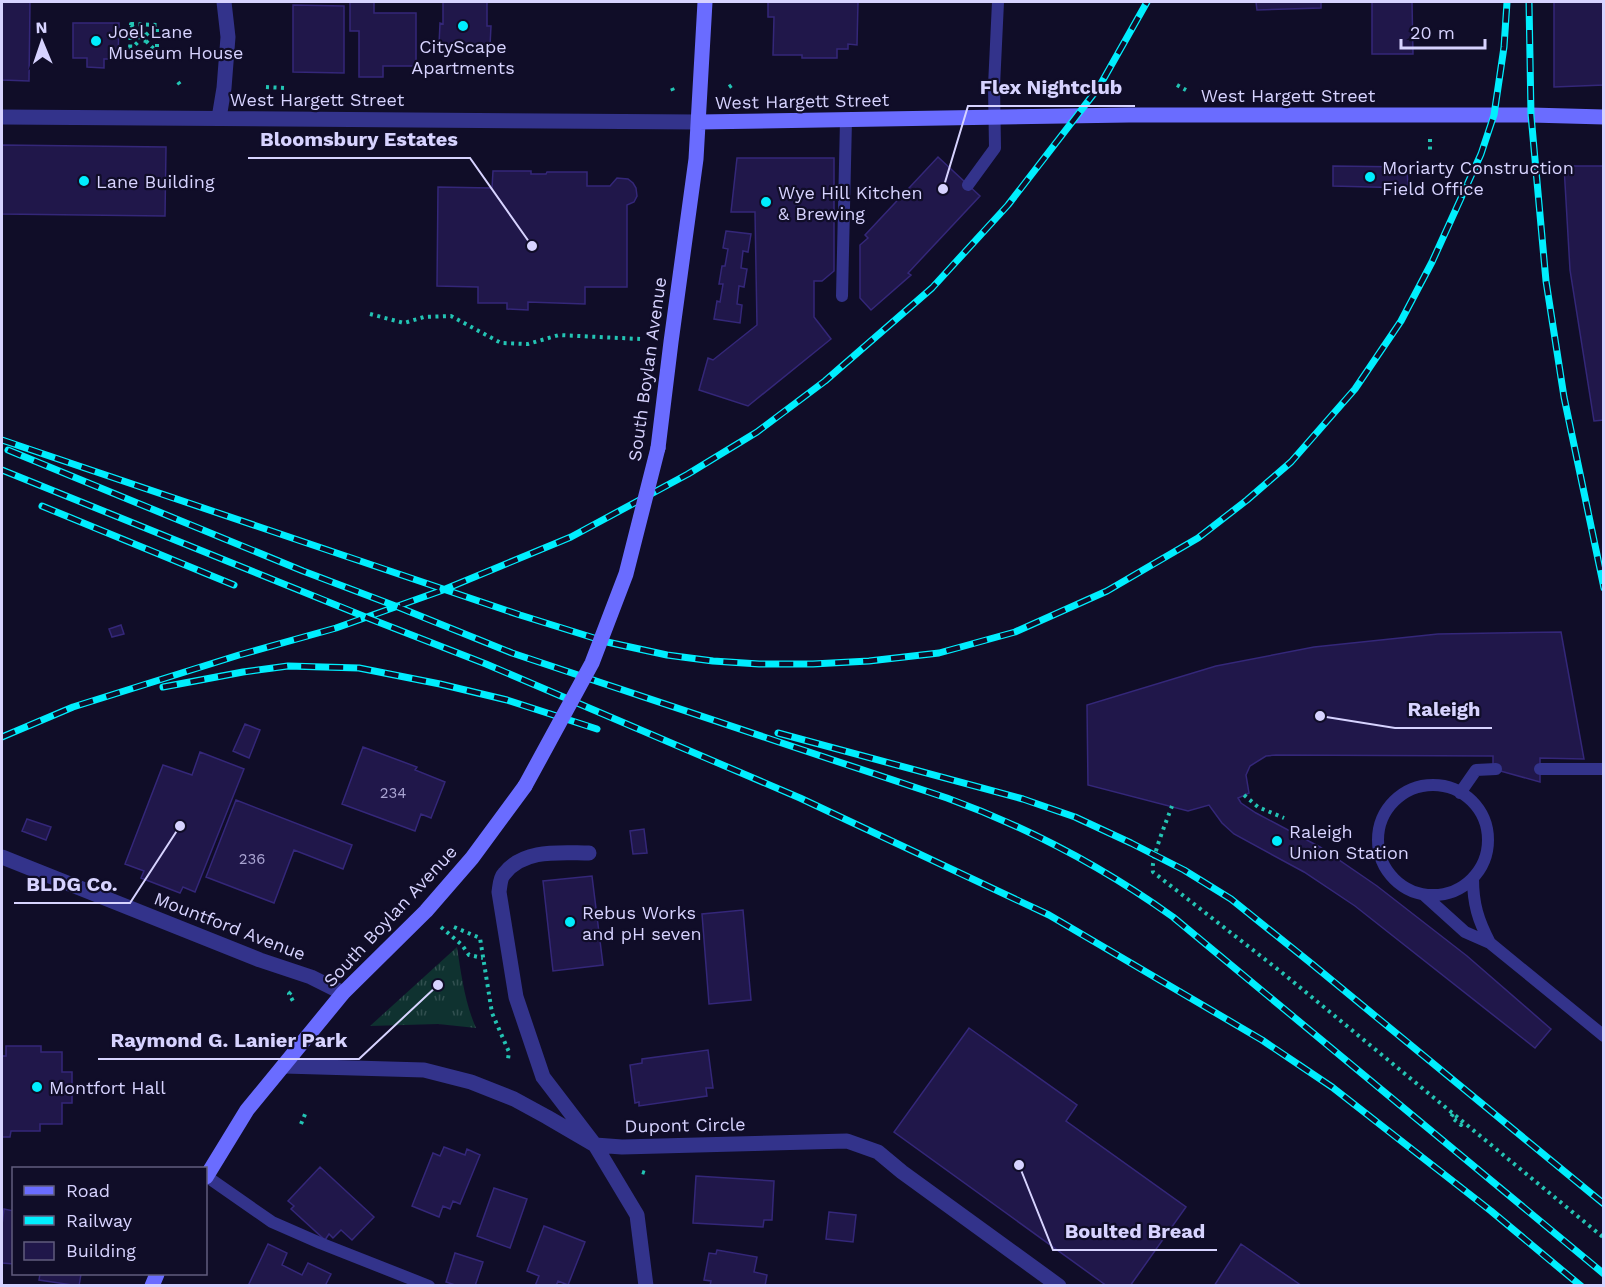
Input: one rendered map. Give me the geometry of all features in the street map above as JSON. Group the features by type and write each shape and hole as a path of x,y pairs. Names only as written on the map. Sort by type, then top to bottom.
{"street":[{"path":"219,118 228,37 224,2"},
{"name":"South Boylan Avenue","path":"207,1174 247,1110 343,993 426,911 472,858 525,786 592,663 626,574 658,448 696,159 705,2"},
{"name":"West Hargett Street","path":"2,117 699,122 1324,114 1604,117"},
{"path":"589,853 538,853 515,863 502,875 499,892 516,997 543,1077 595,1146 637,1215 646,1286"},
{"name":"Mountford Avenue","path":"2,857 260,960 311,977 343,993"},
{"name":"Dupont Circle","path":"284,1066 424,1070 471,1082 514,1099 595,1146 847,1141 878,1152 1059,1286"}],"lane":[{"path":"968,185 995,147 993,117 998,2"},
{"path":"842,296 846,120"},
{"path":"1461,793 1476,770 1496,769"},
{"path":"1540,769 1604,769"},
{"path":"1442,786 1461,793 1471,801 1480,812 1488,837 1487,852 1482,866 1473,878 1459,889 1442,894 1424,895 1406,889 1392,878 1382,861 1378,842 1381,823 1390,806 1405,793 1423,787 1442,786"},
{"path":"1473,878 1474,905 1490,943"},
{"path":"1424,895 1465,932 1490,943 1604,1036"},
{"path":"207,1177 273,1222 429,1286"}],"path":[{"path":"131,24 157,25"},
{"path":"130,51 140,40 140,34 131,24"},
{"path":"130,51 131,24"},
{"path":"140,34 146,34 157,25"},
{"path":"157,25 157,51"},
{"path":"146,34 146,40"},
{"path":"140,40 146,40 157,51"},
{"path":"130,51 157,51"},
{"path":"1053,85 1060,85"},
{"path":"1177,85 1186,90"},
{"path":"266,87 285,88"},
{"path":"672,88 674,93"},
{"path":"1430,139 1431,152"},
{"path":"372,315 404,323 424,317 451,316 501,343 528,344 559,335 640,339"},
{"path":"1244,795 1258,807 1284,818"},
{"path":"1172,807 1154,854 1151,867 1153,872 1285,975 1453,1114 1450,1116 1461,1125 1463,1122 1604,1238"},
{"path":"440,926 462,945 469,955 483,958"},
{"path":"454,927 480,938 492,1013 509,1052 508,1059"},
{"path":"289,994 292,1001"},
{"path":"301,1124 306,1112"}],"green space":[{"path":"457,947 466,999 476,1028 438,1024 370,1026"}],"building":[{"path":"2,2 30,2 29,81 2,80"},
{"path":"350,2 374,2 374,13 416,13 416,66 383,66 383,77 359,77 359,31 350,31"},
{"name":"CityScape Apartments","path":"443,2 487,2 487,26 491,26 490,46 476,46 475,51 452,51 452,45 439,45 440,23 443,24"},
{"path":"768,2 858,2 857,45 848,44 848,49 837,49 837,58 773,55 774,17 768,17"},
{"path":"1256,2 1321,2 1321,8 1257,10"},
{"path":"1372,2 1412,2 1413,54 1372,54"},
{"path":"1554,2 1604,2 1604,85 1554,87"},
{"path":"293,5 344,6 344,73 293,72"},
{"name":"Joel Lane Museum House","path":"73,23 119,23 118,59 104,59 104,68 87,67 87,58 73,58"},
{"name":"Lane Building","path":"2,145 166,147 165,216 2,214"},
{"path":"938,157 980,196 908,273 911,275 871,310 860,298 860,245 868,238 865,235"},
{"path":"737,158 834,158 834,271 822,281 814,281 814,317 831,339 748,406 699,390 708,358 713,360 757,325 755,212 731,212"},
{"name":"Moriarty Construction Field Office","path":"1333,166 1407,167 1408,188 1333,186"},
{"path":"1564,166 1604,166 1604,420 1594,421 1570,270"},
{"path":"493,171 531,171 531,174 587,172 587,186 610,186 617,178 628,179 633,183 637,196 634,202 627,205 627,287 585,287 585,304 528,302 528,310 507,309 507,303 478,303 478,287 437,286 438,187 492,188"},
{"path":"726,231 751,234 748,252 743,251 741,268 747,269 744,287 739,286 737,304 742,305 740,323 714,319 723,284 719,284 722,266 725,266 728,249 723,248"},
{"path":"121,625 124,634 112,637 109,629"},
{"name":"Raleigh Union Station","path":"1561,632 1584,759 1540,758 1540,782 1493,769 1493,756 1276,755 1266,756 1250,766 1246,775 1249,793 1238,798 1241,803 1256,813 1320,847 1377,886 1467,956 1551,1029 1535,1048 1355,906 1304,872 1234,834 1222,823 1209,805 1188,811 1088,785 1087,705 1216,666 1314,647 1438,634"},
{"path":"245,724 260,730 249,758 233,751"},
{"path":"363,747 417,767 415,770 445,782 431,818 421,814 415,831 342,804"},
{"path":"200,752 244,769 195,892 183,887 180,893 141,878 144,871 125,864 163,765 192,775"},
{"path":"236,800 352,845 343,869 294,850 274,903 206,877"},
{"path":"27,819 51,827 46,840 22,831"},
{"path":"644,829 647,853 633,854 630,831"},
{"path":"592,876 603,965 553,971 543,881"},
{"path":"743,910 751,1000 709,1004 702,914"},
{"path":"969,1028 1077,1105 1066,1121 1186,1207 1130,1286 1107,1286 894,1132"},
{"name":"Montfort Hall","path":"6,1046 41,1046 41,1052 62,1052 62,1072 72,1072 72,1103 62,1103 62,1124 40,1124 40,1131 11,1131 10,1137 2,1137 2,1056 6,1056"},
{"path":"708,1050 713,1088 706,1088 707,1096 639,1106 639,1102 635,1103 630,1065 642,1063 642,1059"},
{"path":"444,1147 465,1155 467,1149 480,1155 460,1204 453,1201 450,1209 443,1206 439,1217 412,1206 433,1153 440,1156"},
{"path":"320,1167 374,1217 352,1240 341,1230 333,1238 329,1234 325,1240 291,1209 294,1206 288,1201"},
{"path":"696,1176 774,1181 772,1220 764,1220 763,1227 693,1223"},
{"path":"494,1188 527,1199 510,1248 477,1236"},
{"path":"4,1209 12,1211 12,1264 2,1263"},
{"path":"829,1212 856,1215 853,1242 826,1239"},
{"path":"544,1226 585,1242 568,1285 558,1281 556,1286 535,1286 539,1276 527,1271"},
{"path":"268,1244 287,1253 282,1265 302,1275 308,1263 331,1274 325,1286 248,1286"},
{"path":"1241,1244 1302,1286 1214,1286"},
{"path":"717,1250 757,1257 754,1272 767,1275 765,1286 710,1286 711,1281 704,1280 709,1253 716,1254"},
{"path":"455,1253 483,1262 475,1286 458,1286 446,1282"},
{"path":"40,1275 81,1275 79,1286 39,1280"}],"railway":[{"path":"2,737 73,707 239,655 336,628 443,590 571,537 688,474 757,432 825,381 932,288 1008,205 1099,87 1147,2"},
{"path":"2,440 520,615 607,642 667,655 759,664 869,661 939,653 1015,632 1107,591 1198,538 1291,462 1355,389 1401,321 1432,262 1481,154 1494,115 1504,47 1507,2"},
{"path":"1529,2 1531,115 1546,281 1564,397 1604,588"},
{"path":"8,450 303,571 512,653 947,798 1035,835 1119,881 1173,917 1604,1274"},
{"path":"2,470 486,664 800,798 1049,915 1262,1040 1332,1087 1491,1211 1581,1286"},
{"path":"42,506 234,585"},
{"path":"163,687 288,666 359,668 507,700 597,729"},
{"path":"778,733 1023,799 1075,817 1184,870 1231,899 1604,1204"}],"place":[{"name":"CityScape Apartments","path":"463,26"},
{"name":"Joel Lane Museum House","path":"96,41"},
{"name":"Moriarty Construction Field Office","path":"1370,177"},
{"name":"Lane Building","path":"84,181"},
{"name":"Flex Nightclub","path":"943,189"},
{"name":"Wye Hill Kitchen & Brewing","path":"766,202"},
{"name":"Bloomsbury Estates","path":"532,246"},
{"name":"Raleigh","path":"1320,716"},
{"name":"BLDG Co.","path":"180,826"},
{"name":"Raleigh Union Station","path":"1277,841"},
{"name":"Rebus Works and pH seven","path":"570,922"},
{"name":"Raymond G. Lanier Park","path":"438,985"},
{"name":"Montfort Hall","path":"37,1087"},
{"name":"Boulted Bread","path":"1019,1165"}]}
